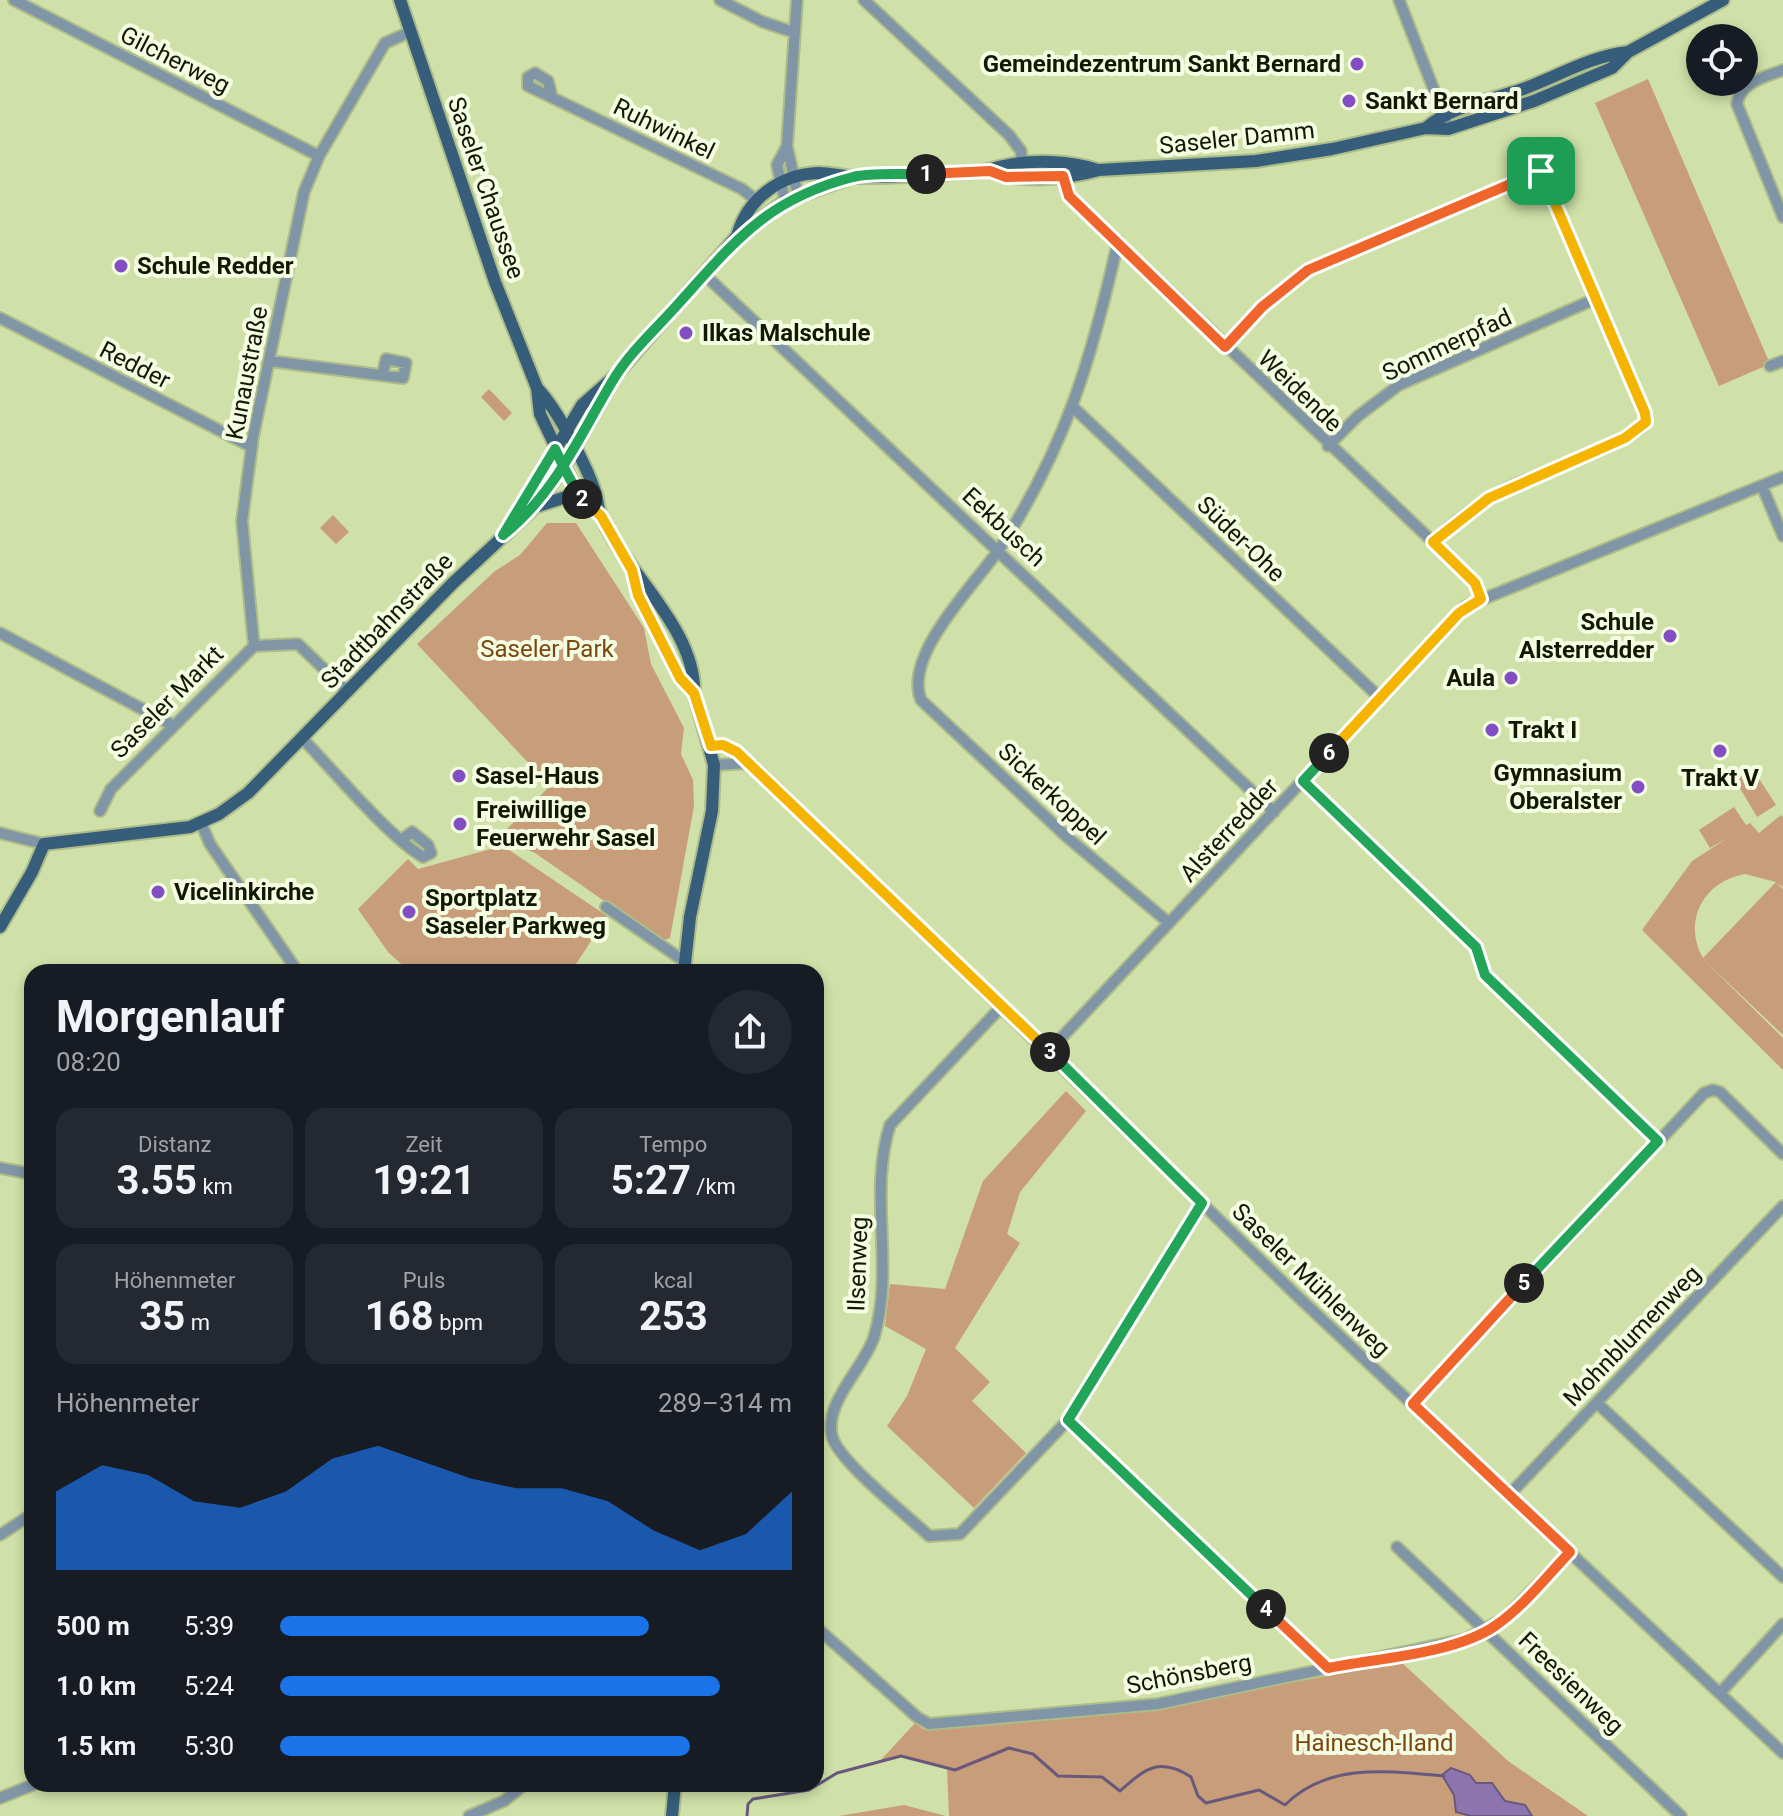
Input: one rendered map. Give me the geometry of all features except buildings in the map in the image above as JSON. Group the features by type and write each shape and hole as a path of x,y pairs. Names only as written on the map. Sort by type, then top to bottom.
{"main road":[{"name":"Saseler Chaussee","path":"400,0 495,282 537,388 540,414 583,502 601,516"},
{"name":"Saseler Damm","path":"990,171 1006,177 1063,176 1099,170 1256,161 1332,149 1426,128 1448,129 1612,68 1628,52 1723,0"},
{"name":"Saseler Damm","path":"1426,128 1444,116 1606,55 1628,52"},
{"name":"Saseler Damm","path":"779,184 820,173 853,177 990,171 1004,165 1077,163 1099,170"},
{"name":"Saseler Damm","path":"785,201 853,177"},
{"name":"Stadtbahnstraße","path":"737,236 743,219 756,200 779,184"},
{"name":"Stadtbahnstraße","path":"503,535 582,405 616,375 737,236 785,201"},
{"name":"Stadtbahnstraße","path":"302,738 503,535 535,507 564,467 616,375"},
{"name":"Saseler Chaussee","path":"537,388 555,406 595,492 601,516 632,570 638,595 680,678 694,693 711,746 714,765 712,811 684,964"},
{"path":"535,507 561,497 583,502"},
{"path":"0,927 32,872 44,844 172,830 201,823 248,793 302,738"},
{"path":"672,1816 674,1792"}],"street":[{"name":"Gilcherweg","path":"14,0 319,156"},
{"path":"720,0 763,22 793,32"},
{"path":"797,0 787,146 798,196"},
{"path":"864,0 1009,135 1021,151 1022,165"},
{"path":"1399,0 1448,129"},
{"name":"Kunaustraße","path":"254,646 242,521 252,447 304,192 319,156 385,43 410,32"},
{"path":"1783,70 1741,91 1738,109 1783,217"},
{"name":"Ruhwinkel","path":"552,97 742,189 756,200"},
{"path":"785,201 777,165 787,146"},
{"path":"1225,347 1262,307 1308,270 1541,171 1646,419 1635,434 1489,498 1433,542"},
{"name":"Weidende","path":"1063,176 1069,196 1475,583 1481,599"},
{"path":"999,549 1039,481 1074,408 1091,356 1118,241"},
{"name":"Eekbusch","path":"704,274 999,549 1274,812"},
{"name":"Sommerpfad","path":"1328,446 1358,416 1399,385 1595,299"},
{"name":"Redder","path":"0,318 252,447"},
{"path":"270,361 383,374"},
{"path":"1770,366 1783,361"},
{"name":"Süder-Ohe","path":"1074,408 1380,698"},
{"name":"Alsterredder","path":"1049,1051 1459,613 1481,599 1783,477"},
{"path":"1762,486 1783,536"},
{"name":"Sickerkoppel","path":"999,549 947,617 924,658 916,686 921,700 1003,777 1169,923"},
{"path":"0,633 174,726"},
{"path":"254,646 298,644 348,692"},
{"name":"Saseler Markt","path":"111,789 254,646"},
{"path":"302,738 402,839"},
{"name":"Saseler Mühlenweg","path":"711,746 728,747 749,763 1049,1051 1202,1203 1783,1753"},
{"path":"714,765 749,763"},
{"path":"1303,781 1476,947 1485,975 1658,1141"},
{"path":"201,823 210,844 292,964"},
{"path":"0,833 44,844"},
{"path":"606,907 681,964"},
{"name":"Ilsenweg","path":"1002,1006 890,1125 881,1151 881,1289 874,1337 835,1408 832,1436 844,1457 929,1536 960,1534 1068,1420"},
{"path":"1413,1404 1704,1093 1713,1090 1720,1092 1783,1154"},
{"path":"0,1168 24,1172"},
{"path":"1202,1203 1068,1420 1328,1668"},
{"name":"Mohnblumenweg","path":"1510,1494 1783,1206"},
{"path":"1597,1403 1783,1577"},
{"path":"0,1535 24,1519"},
{"name":"Freesienweg","path":"1397,1547 1681,1816"},
{"name":"Schönsberg","path":"824,1634 917,1717 929,1724 1158,1704 1454,1643 1488,1630 1514,1610 1570,1552"},
{"path":"1720,1693 1783,1624"},
{"path":"0,1798 24,1788"},
{"path":"469,1816 504,1801 515,1792"}],"green space":[{"path":"1648,79 1770,364 1719,386 1595,103"},
{"path":"489,389 512,413 504,421 481,397"},
{"path":"333,515 349,532 336,544 320,528"},
{"name":"Saseler Park","path":"547,523 576,523 644,628 651,664 684,728 681,754 693,780 694,806 670,938 662,941 535,853 498,838 550,786 417,644 495,571 520,555"},
{"path":"1741,776 1758,777 1776,805 1757,817 1737,783"},
{"path":"1734,807 1746,825 1750,823 1759,833 1781,815 1783,817 1783,887 1777,883 1783,889 1783,1035 1703,959 1783,1038 1783,1070 1642,930 1692,861 1729,837 1710,848 1699,830","holes":["1745,874 1776,882 1703,958 1697,944 1696,917 1708,894 1718,885"]},
{"path":"491,849 509,850 607,916 576,964 401,964 388,952 358,909 408,859 418,869"},
{"path":"1066,1091 1086,1111 1020,1192 1007,1234 1020,1243 955,1348 990,1382 972,1401 1026,1453 974,1508 887,1426 907,1396 926,1349 885,1326 890,1284 945,1289 983,1181"},
{"name":"Hainesch-Iland","path":"1401,1662 1508,1761 1588,1816 949,1816 947,1769 905,1756 879,1762 915,1723 923,1729 1185,1703"},
{"path":"904,1805 946,1816 839,1816"}],"shaded area":[{"path":"1451,1768 1470,1775 1476,1783 1492,1783 1505,1801 1525,1805 1532,1816 1471,1816 1456,1812 1454,1795 1442,1775"}],"waterway":[{"path":"824,1781 837,1773 901,1756 955,1770 1009,1748 1033,1754 1058,1776 1102,1777 1120,1791 1152,1768 1169,1767 1191,1777 1198,1796 1206,1803 1259,1790 1285,1805 1320,1782 1360,1772 1444,1776"},
{"path":"747,1816 748,1804 753,1799 797,1792"}],"place":[{"name":"Gemeindezentrum Sankt Bernard","path":"1357,64"},
{"name":"Sankt Bernard","path":"1349,101"},
{"name":"Schule Redder","path":"121,266"},
{"name":"Ilkas Malschule","path":"686,333"},
{"name":"Schule Alsterredder","path":"1670,636"},
{"name":"Aula","path":"1511,678"},
{"name":"Trakt I","path":"1492,730"},
{"name":"Trakt V","path":"1720,751"},
{"name":"Sasel-Haus","path":"459,776"},
{"name":"Gymnasium Oberalster","path":"1638,787"},
{"name":"Freiwillige Feuerwehr Sasel","path":"460,824"},
{"name":"Vicelinkirche","path":"158,892"},
{"name":"Sportplatz Saseler Parkweg","path":"409,912"}],"route":[{"path":"1541,171 1308,270 1286,284 1225,347 1069,196 1063,176 1006,177 990,171 853,177 807,192 785,201 737,236 616,375 574,450 564,467 554,483 535,507 503,535 525,504 555,449 564,467 571,482 583,502 601,516 632,570 638,595 680,678 694,693 711,746 731,748 758,771 1202,1203 1068,1420 1328,1668 1454,1643 1488,1630 1514,1610 1570,1552 1413,1404 1658,1141 1485,975 1476,947 1303,781 1459,613 1481,599 1475,583 1433,542 1489,498 1625,438 1639,431 1646,422 1645,413 1541,171"}]}
